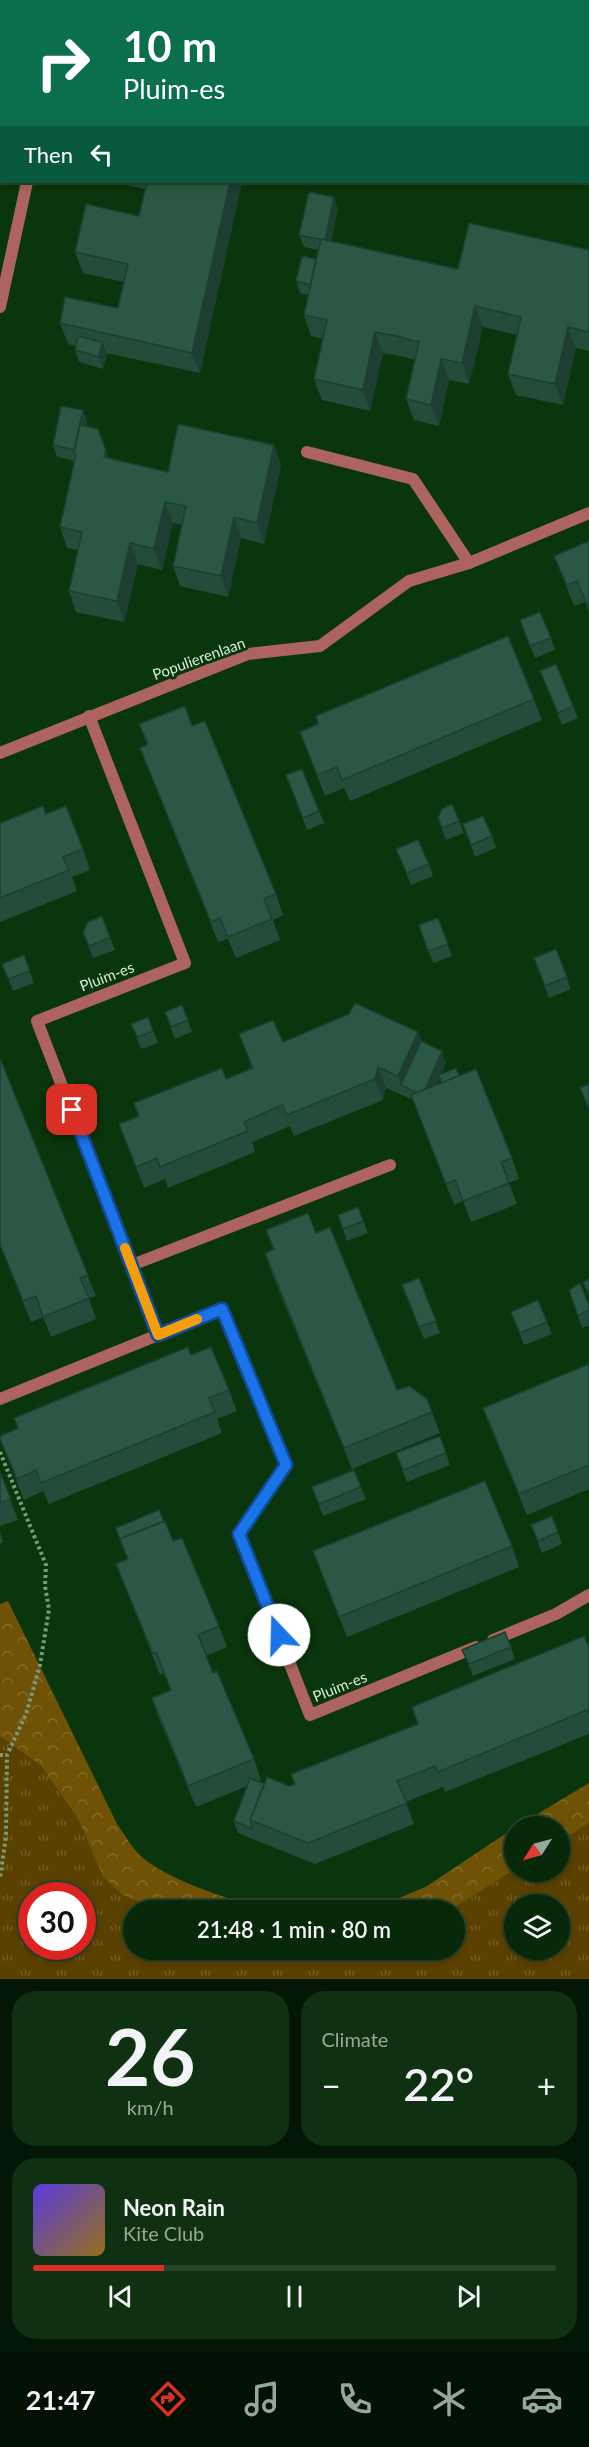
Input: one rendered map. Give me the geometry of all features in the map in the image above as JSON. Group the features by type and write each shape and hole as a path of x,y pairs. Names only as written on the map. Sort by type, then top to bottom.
{"street":[{"path":"0,307 27,183"},
{"path":"307,452 413,479 469,563"},
{"name":"Populierenlaan","path":"0,753 248,654 320,646 409,581 469,563 589,513"},
{"name":"Pluim-es","path":"89,716 185,963 37,1021 158,1335"},
{"path":"132,1265 390,1164"},
{"name":"Pluim-es","path":"0,1399 222,1309 286,1465 239,1534 310,1715 556,1614 589,1595"}],"path":[{"path":"0,1452 46,1565 45,1586 49,1609 40,1665 26,1714 7,1755 6,1836 0,1878"},
{"path":"0,1755 7,1755"}],"green space":[{"path":"8,1601 117,1824 136,1851 155,1867 170,1875 233,1900 135,1900 122,1895 103,1877 78,1819 40,1765 0,1736 0,1604"},
{"path":"0,1736 39,1764 78,1819 103,1877 122,1895 135,1900 123,1900 123,1960 465,1960 465,1901 504,1876 504,1882 570,1882 570,1835 589,1823 589,1979 0,1979"},
{"path":"589,1783 589,1823 570,1835 570,1816 534,1816"},
{"path":"504,1835 504,1876 465,1901 395,1900 427,1886"}],"building":[{"path":"147,183 230,183 192,353 60,323 65,297 118,308 128,264 75,252 86,204 139,216"},
{"path":"309,192 334,197 325,240 299,235"},
{"path":"469,223 589,250 589,332 568,327 555,384 508,374 521,317 475,306 462,363 441,359 431,405 406,399 419,342 397,336 375,332 363,390 314,379 327,320 304,315 321,239 458,269"},
{"path":"302,256 316,259 310,285 296,281"},
{"path":"78,336 102,342 99,357 75,350"},
{"path":"61,406 83,410 74,450 53,445"},
{"path":"178,424 274,445 257,523 234,517 221,576 173,566 186,506 165,502 154,549 130,543 117,601 69,591 82,532 60,527 80,425 98,429 106,450 104,457 168,472"},
{"path":"589,541 589,609 577,581 567,585 554,556"},
{"path":"540,612 551,638 530,646 520,620"},
{"path":"508,636 534,699 342,780 337,767 317,775 300,732 318,724 316,716"},
{"path":"556,664 573,706 558,713 540,671"},
{"path":"185,706 192,726 205,721 276,894 264,899 272,919 228,937 220,918 211,922 140,748 148,744 139,724"},
{"path":"302,769 319,811 303,818 286,775"},
{"path":"452,804 459,821 442,828 438,818 442,809"},
{"path":"43,806 46,814 66,806 83,849 63,857 69,870 0,898 0,823"},
{"path":"483,816 492,836 471,845 463,824"},
{"path":"418,840 429,864 407,873 396,849"},
{"path":"102,916 110,938 89,946 83,933 88,922"},
{"path":"438,918 448,944 428,951 419,925"},
{"path":"556,949 567,977 545,986 534,958"},
{"path":"24,955 30,971 8,979 2,964"},
{"path":"355,1003 418,1032 398,1076 378,1067 375,1079 287,1115 282,1105 244,1122 248,1131 160,1167 157,1158 136,1167 119,1124 139,1116 134,1103 222,1068 226,1079 253,1068 239,1034 273,1020 283,1042 349,1014"},
{"path":"182,1005 188,1020 171,1027 165,1012"},
{"path":"148,1017 153,1031 137,1037 131,1024"},
{"path":"421,1041 442,1051 425,1090 417,1093 401,1085"},
{"path":"0,1058 88,1275 80,1278 89,1298 43,1317 36,1296 23,1301 0,1244"},
{"path":"456,1068 459,1076 442,1083 439,1075"},
{"path":"476,1069 512,1158 501,1162 509,1183 463,1201 455,1180 446,1184 411,1095"},
{"path":"589,1084 589,1109 580,1088"},
{"path":"358,1207 363,1221 343,1229 338,1215"},
{"path":"308,1213 316,1233 330,1227 397,1390 409,1386 427,1399 432,1412 344,1448 265,1253 274,1249 266,1230"},
{"path":"419,1278 436,1321 419,1327 402,1285"},
{"path":"589,1279 589,1295 583,1282"},
{"path":"580,1283 589,1310 578,1316 569,1290"},
{"path":"538,1300 547,1322 520,1333 511,1312"},
{"path":"188,1347 191,1355 211,1347 229,1390 209,1398 215,1412 41,1483 36,1470 17,1479 0,1439 0,1436 18,1428 14,1418"},
{"path":"589,1364 589,1465 519,1494 483,1408"},
{"path":"440,1436 446,1453 403,1470 396,1453"},
{"path":"354,1470 361,1487 319,1504 312,1487"},
{"path":"0,1472 11,1499 0,1503"},
{"path":"485,1481 512,1546 339,1617 313,1551"},
{"path":"159,1510 164,1521 120,1539 123,1548 116,1528"},
{"path":"552,1516 558,1532 538,1541 531,1525"},
{"path":"165,1521 173,1541 182,1538 219,1626 198,1635 213,1673 217,1671 254,1759 188,1786 152,1698 171,1690 156,1652 153,1654 116,1564 128,1559 120,1539"},
{"path":"505,1632 511,1647 469,1664 462,1650"},
{"path":"584,1636 589,1645 589,1714 587,1710 438,1772 435,1766 397,1781 407,1803 308,1843 250,1820 267,1777 289,1786 295,1784 291,1774 418,1724 412,1707"},
{"path":"250,1778 264,1784 250,1820 253,1829 234,1821"}],"slow traffic":[{"path":"125,1248 158,1335 197,1319"}],"route":[{"path":"72,1110 158,1335 222,1309 286,1465 239,1534 279,1635"}]}
